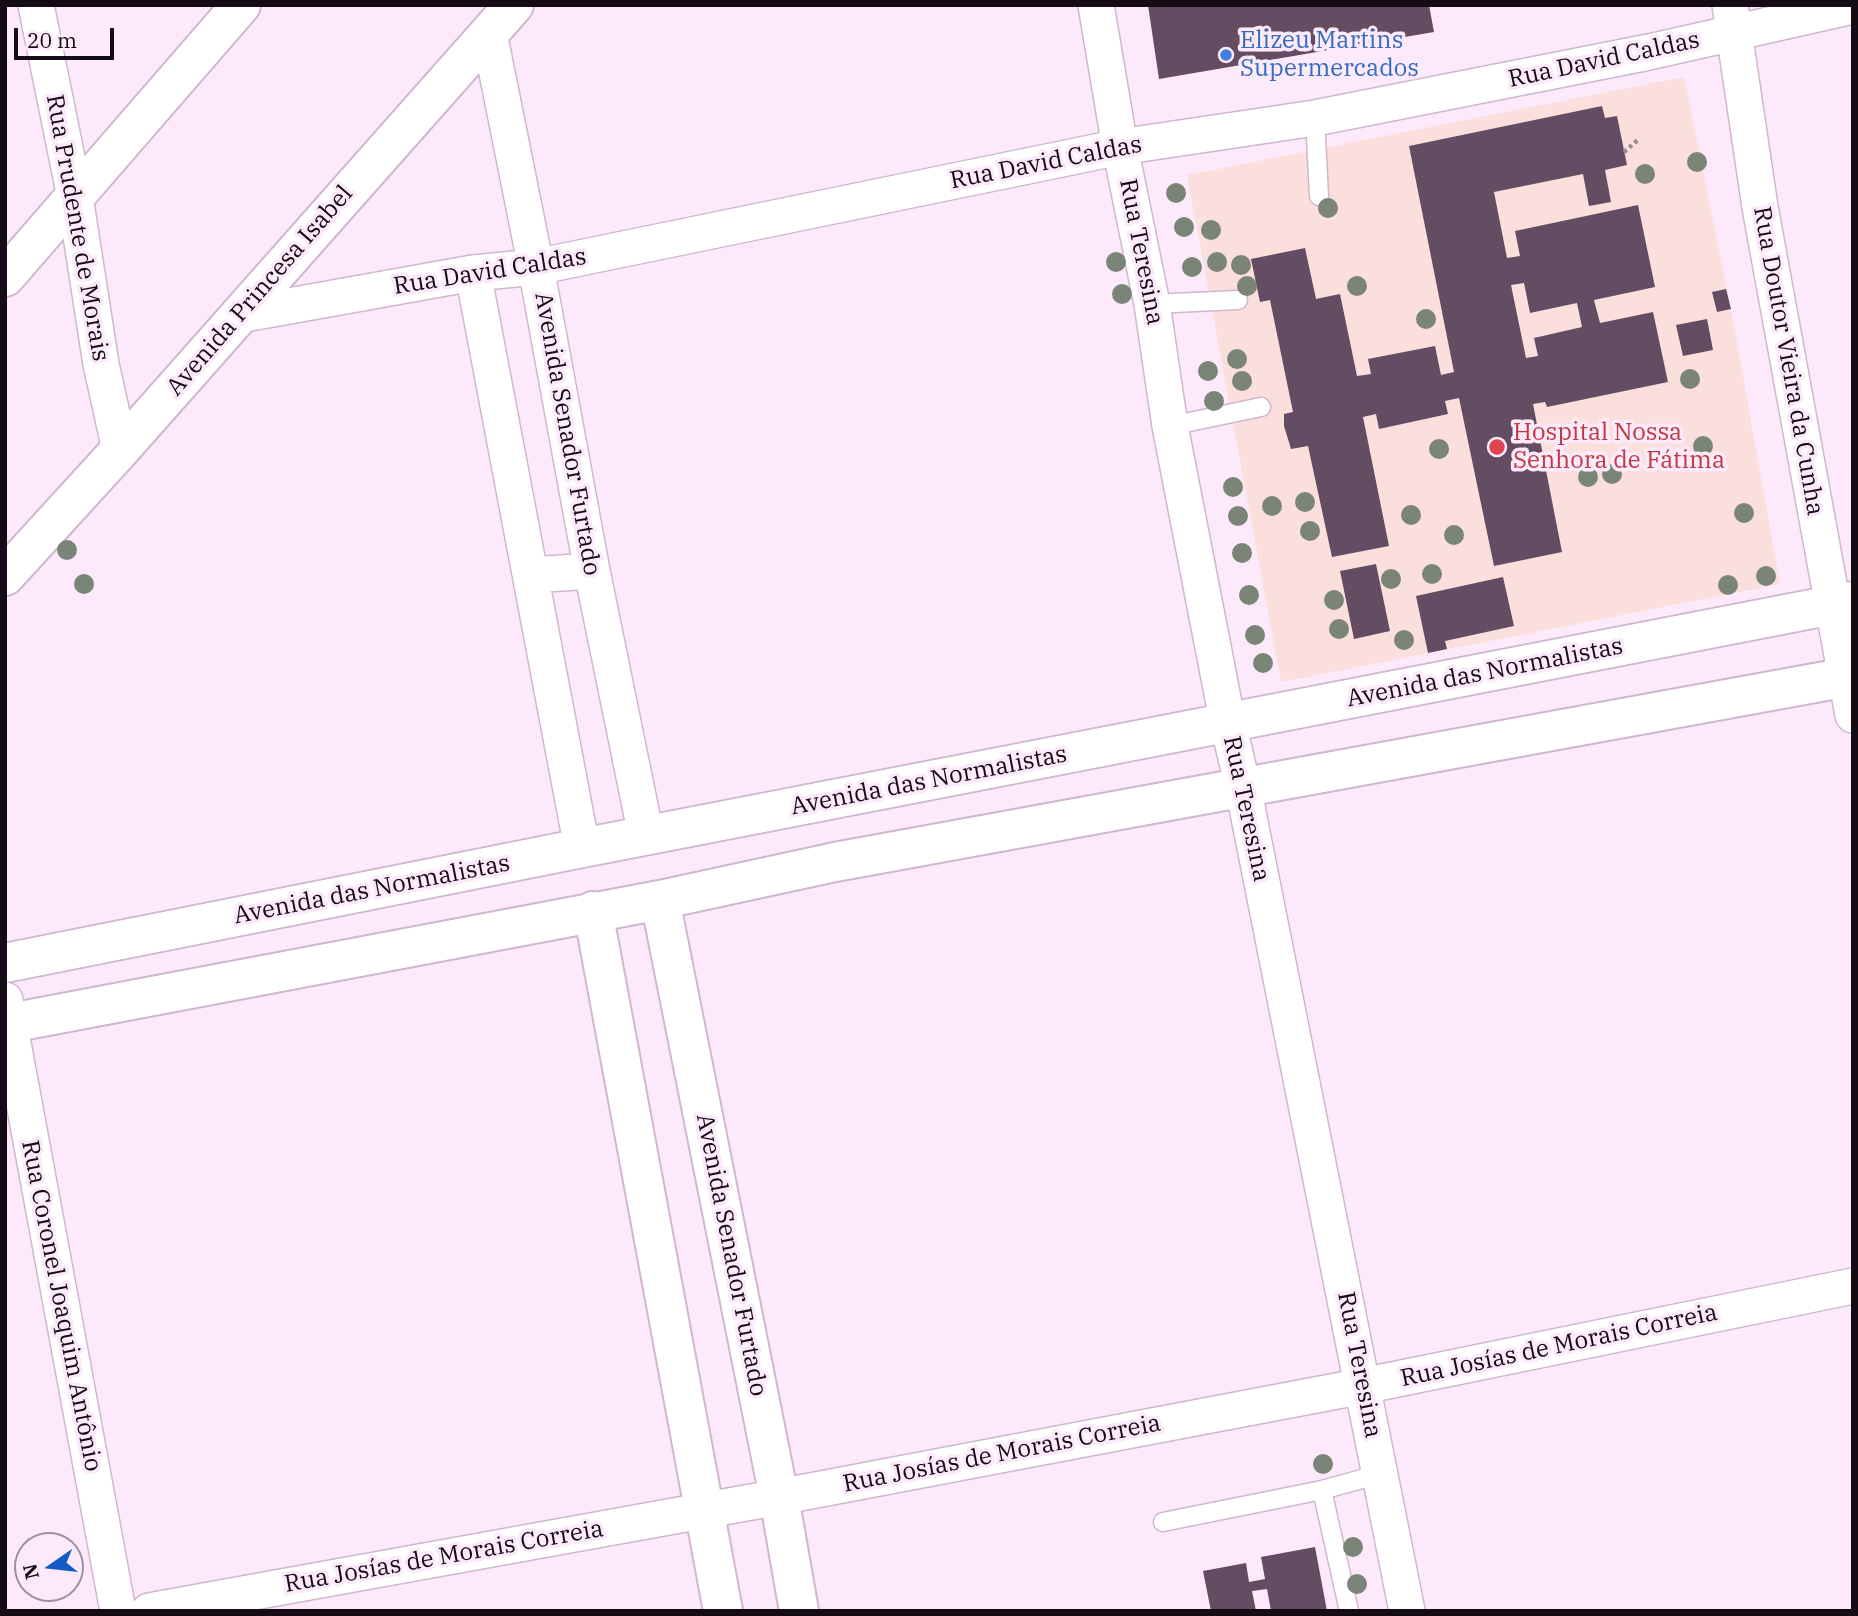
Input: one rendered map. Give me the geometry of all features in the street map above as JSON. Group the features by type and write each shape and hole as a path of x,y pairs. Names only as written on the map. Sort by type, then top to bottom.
{"street":[{"name":"Rua Prudente de Morais","path":"36,5 75,197 101,364 120,450"},
{"path":"5,277 241,5"},
{"name":"Rua Teresina","path":"1096,5 1120,147 1152,304 1171,426 1228,724 1243,787 1406,1611"},
{"name":"Rua David Caldas","path":"239,315 472,273 537,267 1120,147 1315,118 1649,62 1733,18 1853,6"},
{"name":"Rua Doutor Vieira da Cunha","path":"1733,18 1760,207 1842,602 1853,715"},
{"name":"Avenida Senador Furtado","path":"502,19 537,267 592,571 646,835"},
{"name":"Avenida Princesa Isabel","path":"5,576 502,19"},
{"path":"472,273 582,848"},
{"path":"531,575 592,571"},
{"name":"Avenida das Normalistas","path":"5,963 1842,602"},
{"path":"6,1016 660,900 835,862 1849,677"},
{"name":"Avenida Senador Furtado","path":"660,900 779,1497 799,1611"},
{"path":"593,911 723,1611"},
{"name":"Rua Coronel Joaquim Antônio","path":"6,1016 118,1611"},
{"name":"Rua Josías de Morais Correia","path":"149,1611 779,1497 1363,1386 1853,1286"}],"lane":[{"path":"1315,118 1319,196"},
{"path":"1152,304 1238,300"},
{"path":"1171,426 1261,407"},
{"path":"1163,1522 1322,1490 1380,1474"},
{"path":"1322,1490 1349,1611"}],"path":[{"path":"1624,152 1639,139"}],"shaded area":[{"name":"Hospital Nossa Senhora de Fátima","path":"1684,77 1731,309 1780,584 1281,682 1187,175"}],"building":[{"name":"Elizeu Martins Supermercados","path":"1148,5 1429,5 1434,32 1159,79"},
{"path":"1602,106 1605,118 1617,116 1627,165 1605,170 1611,202 1589,206 1583,174 1494,192 1507,258 1520,256 1515,231 1638,205 1655,287 1594,300 1600,323 1653,312 1668,382 1547,407 1545,402 1533,404 1562,552 1494,566 1459,398 1445,401 1448,414 1379,429 1376,414 1363,417 1389,546 1332,557 1308,446 1291,449 1284,426 1284,414 1293,412 1270,300 1260,302 1251,259 1305,248 1316,299 1340,294 1357,376 1371,374 1368,359 1435,346 1441,375 1454,372 1409,146","holes":["1524,283 1530,313 1577,303 1582,327 1534,338 1538,356 1526,358 1511,285"]},
{"path":"1726,289 1731,309 1717,312 1712,292"},
{"path":"1707,319 1713,350 1683,356 1676,325"},
{"path":"1376,564 1390,631 1354,639 1340,571"},
{"path":"1503,577 1514,626 1445,641 1447,649 1428,653 1416,596"},
{"path":"1315,1547 1327,1611 1271,1611 1267,1589 1252,1591 1256,1611 1211,1611 1203,1571 1246,1563 1249,1582 1265,1579 1261,1557"}],"place":[{"name":"Elizeu Martins Supermercados","path":"1226,55"},
{"name":"Hospital Nossa Senhora de Fátima","path":"1497,447"}]}
